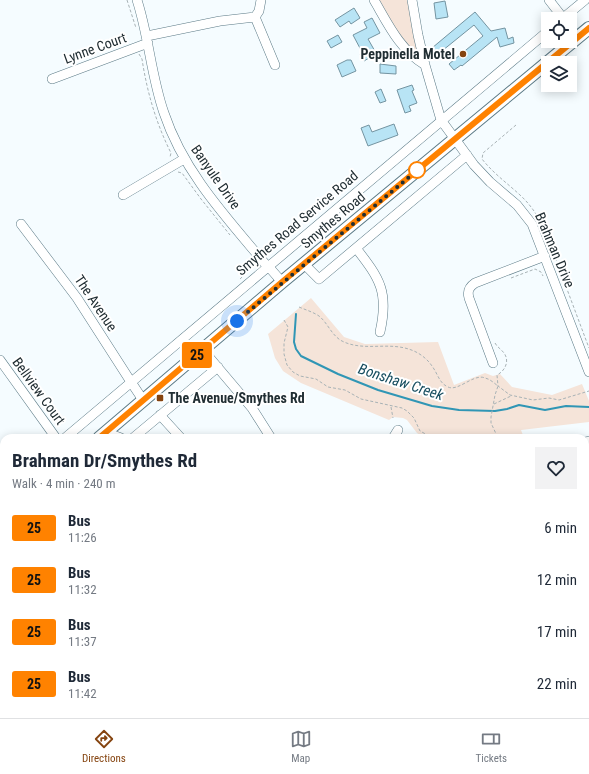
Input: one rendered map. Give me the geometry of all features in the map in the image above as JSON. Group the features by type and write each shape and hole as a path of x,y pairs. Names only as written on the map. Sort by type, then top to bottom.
{"main road":[{"name":"Smythes Road","path":"103,434 282,282 589,28"}],"street":[{"name":"Banyule Drive","path":"137,0 148,40 153,72 162,106 171,132 184,159 208,194 282,282"},
{"path":"262,0 259,11 255,17 275,65"},
{"path":"374,0 403,46 412,56 425,65"},
{"name":"Brahman Drive","path":"412,0 425,65 441,120 467,156 486,177 522,210 532,224 549,255 556,272 589,372"},
{"path":"549,0 558,12"},
{"path":"571,12 585,0"},
{"name":"Lynne Court","path":"52,79 148,40 225,20 255,17"},
{"name":"Smythes Road Service Road","path":"70,434 541,37"},
{"path":"304,264 319,279 467,156"},
{"path":"123,195 184,159"},
{"name":"The Avenue","path":"22,224 77,298 144,400"},
{"path":"356,248 374,271 381,289 384,309 380,332"},
{"path":"494,363 469,298 469,289 475,283 549,255"},
{"path":"203,350 252,408 268,434"},
{"name":"Bellview Court","path":"0,360 53,434"},
{"path":"138,434 218,367"},
{"path":"160,415 177,434"}],"path":[{"path":"483,153 516,125"},
{"path":"549,255 589,348"},
{"path":"507,280 535,269 541,272 543,277 556,272"},
{"path":"299,307 319,316 337,337 344,342 358,345 399,346 417,353 431,364 440,381 450,388 455,389 462,384 482,377 486,378 511,395 534,400 551,398 559,400 589,391"},
{"path":"284,320 288,327 284,343 284,354 287,365 293,372 300,376 316,379 328,387 345,390 361,399 407,411 420,430 426,434"},
{"path":"494,341 507,360 505,368 497,375 498,386 491,413 491,423 496,434"},
{"path":"493,404 504,400 511,395"},
{"path":"391,406 393,418"}],"shaded area":[{"path":"377,0 410,0 421,56 413,54"},
{"path":"311,298 344,337 365,344 438,342 454,385 485,373 493,376 500,374 512,387 552,395 582,384 589,401 589,422 521,430 522,434 419,434 407,420 403,418 393,417 389,420 301,383 283,371 275,358 268,334"}],"building":[{"path":"445,1 448,17 436,19 434,3"},
{"path":"354,8 360,18 351,24 349,21 340,27 335,20"},
{"path":"475,12 491,31 505,28 508,39 513,37 514,43 500,47 497,37 462,66 461,65 454,70 449,64 483,36 474,25 437,55 432,48"},
{"path":"372,18 380,33 368,39 376,53 380,51 384,57 377,61 374,55 364,61 360,54 362,52 353,35 367,28 364,22"},
{"path":"338,35 342,42 331,48 327,41"},
{"path":"347,60 351,60 356,71 342,77 337,65"},
{"path":"380,64 396,66 396,74 380,73"},
{"path":"412,85 414,90 412,91 417,103 409,106 411,111 405,113 397,90"},
{"path":"381,89 386,101 380,103 375,92"},
{"path":"394,124 398,135 368,146 361,128 369,125 372,132"}],"waterway":[{"name":"Bonshaw Creek","path":"296,314 294,342 296,349 301,356 338,374 378,390 432,406 459,410 495,411 519,405 545,410 566,406 589,407"}],"bus line":[{"name":"25","path":"104,434 282,282 589,28"}],"place":[{"name":"Peppinella Motel","path":"463,54"},
{"name":"The Avenue/Smythes Rd","path":"160,398"}],"route":[{"path":"237,321 420,168 417,170"}]}
